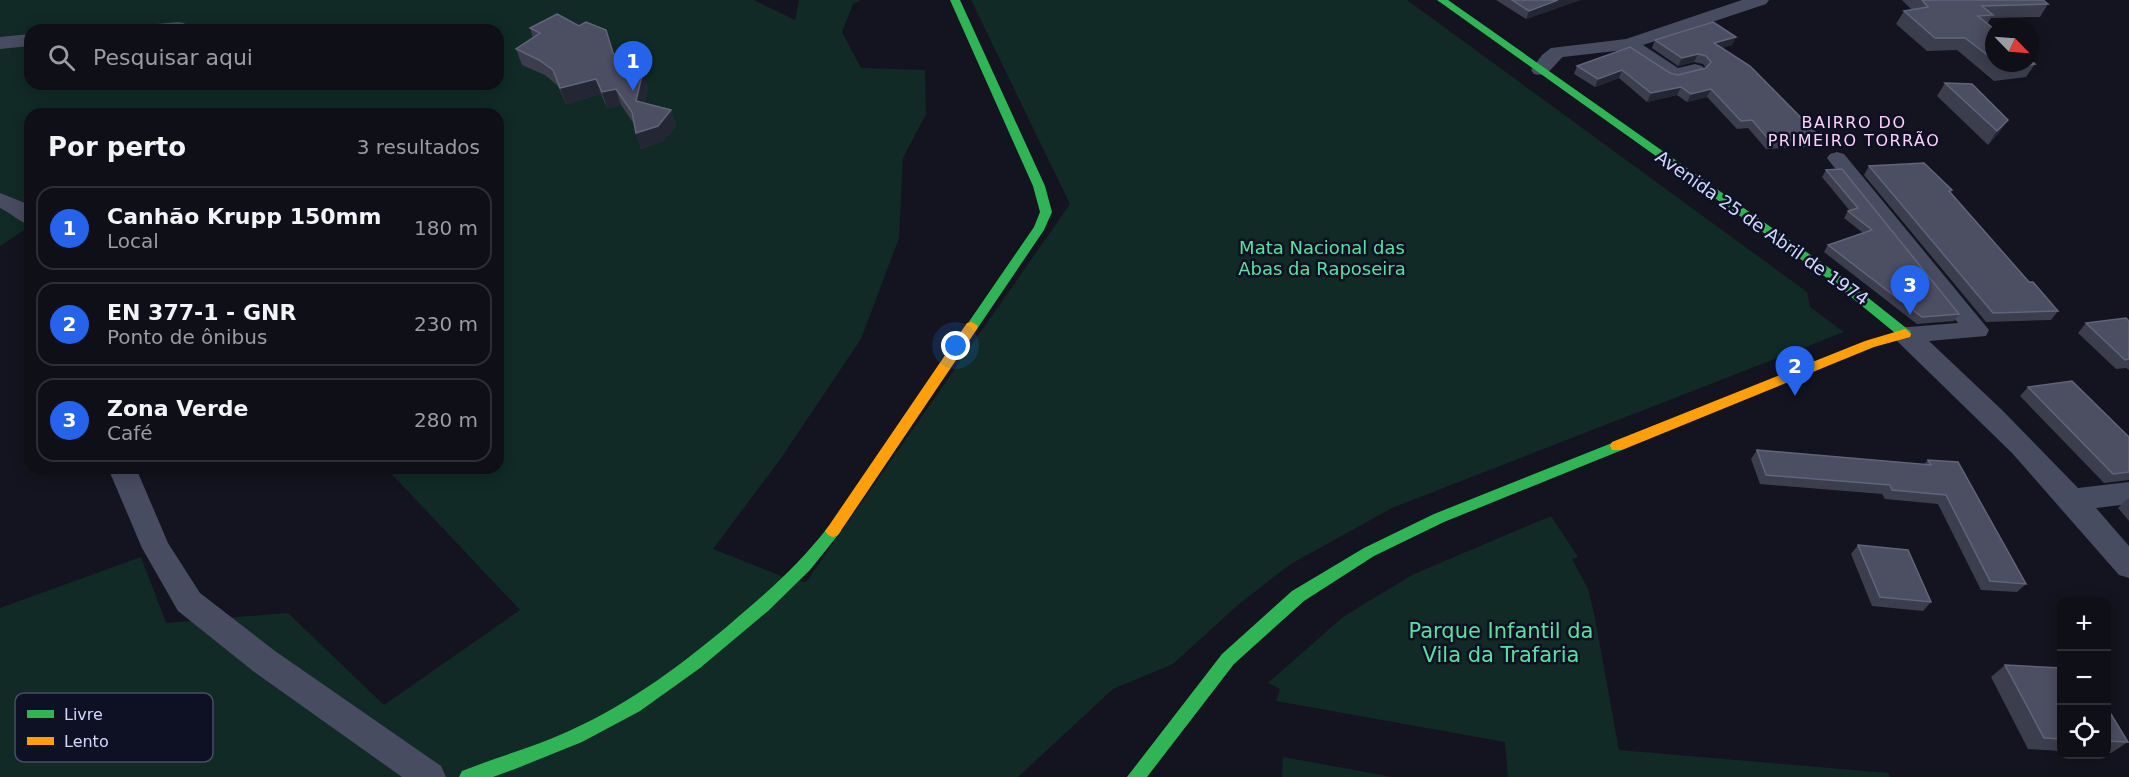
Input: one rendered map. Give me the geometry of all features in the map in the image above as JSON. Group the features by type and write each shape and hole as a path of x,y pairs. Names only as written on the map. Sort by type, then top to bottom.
{"main road":[{"path":"468,777 591,729 643,700 697,660 791,580 816,555 1040,227 1046,212 1039,186 955,0"},
{"name":"Avenida 25 de Abril de 1974","path":"1442,0 1838,280 1905,334"},
{"path":"1136,777 1228,659 1298,596 1369,552 1439,518 1870,344 1905,334"}],"street":[{"path":"1541,70 1558,52 1628,44 1760,0"},
{"path":"0,43 24,41"},
{"path":"1628,44 1675,75 1695,70"},
{"path":"1837,158 1977,330 1905,334"},
{"path":"0,200 24,212"},
{"name":"Avenida 25 de Abril de 1974","path":"1905,334 1931,357 2074,500 2129,566"},
{"path":"125,474 156,548 189,602 264,661 429,777"},
{"path":"2074,500 2129,493"}],"green space":[{"name":"Mata Nacional das Abas da Raposeira","path":"0,0 754,0 795,20 799,0 861,0 853,4 842,32 861,68 925,70 926,114 903,158 899,238 861,339 781,458 713,549 791,580 806,582 1070,204 971,0 1407,0 1807,292 1810,307 1844,332 1392,508 1289,565 1238,605 1173,664 1113,689 1018,777 0,777 0,608 141,557 166,623 288,613 384,705 520,610 392,474 504,474 504,108 24,108 24,230 0,246"},
{"name":"Parque Infantil da Vila da Trafaria","path":"1551,516 1578,557 1572,559 1588,589 1619,750 1888,773 1890,777 1508,777 1505,742 1276,701 1280,689 1268,683 1343,617 1414,574"},
{"path":"1283,757 1393,777 1282,777"}],"building":[{"path":"1512,0 1558,0 1529,11"},
{"path":"1922,0 2043,0 2048,4 1982,6 1993,15 1978,16 1985,22 1985,53 1965,38 1935,38 1904,11 1928,7"},
{"path":"557,14 579,26 586,22 606,30 613,53 623,66 634,64 643,71 636,101 671,110 658,126 636,133 632,112 616,89 602,92 596,79 560,88 553,70 516,49 540,33 530,28"},
{"path":"1713,22 1736,37 1714,43 1750,66 1820,137 1770,141 1752,120 1741,121 1711,89 1691,94 1681,87 1651,93 1622,70 1598,79 1577,66 1630,47 1670,73 1678,75 1706,68 1711,62 1706,56 1698,54 1682,58 1655,40"},
{"path":"1945,83 1972,84 2008,120 1997,131"},
{"path":"1924,163 1952,190 1949,191 2029,282 2033,282 2058,311 1993,313 1869,166"},
{"path":"1842,169 1959,314 1922,317 1828,245 1872,230 1848,211 1858,208 1826,170"},
{"path":"2126,318 2129,321 2129,359 2125,360 2086,323"},
{"path":"2072,381 2129,437 2129,472 2113,474 2028,387"},
{"path":"1757,450 1931,465 1928,460 1958,462 2026,584 1990,581 1946,495 1892,490 1890,485 1766,475"},
{"path":"1858,545 1908,550 1931,602 1880,597"},
{"path":"2005,665 2057,668 2057,739 2044,738"},
{"path":"2111,714 2128,742 2111,741"}],"traffic: fast":[{"path":"955,0 1039,186 1046,212 1040,227 972,326"},
{"path":"1442,0 1838,280 1905,334"},
{"path":"1136,777 1228,659 1298,596 1369,552 1439,518 1617,446"},
{"path":"468,777 576,736 613,718 655,692 714,648 773,596 805,566 833,531"}],"traffic: slow":[{"path":"833,531 972,326"},
{"path":"1617,446 1870,344 1905,334"}],"place":[{"name":"Canhão Krupp 150mm","path":"633,91"},
{"name":"Zona Verde","path":"1910,315"},
{"name":"EN 377-1 - GNR","path":"1795,396"}],"district":[{"name":"BAIRRO DO PRIMEIRO TORRÃO","path":"1854,131"}]}
